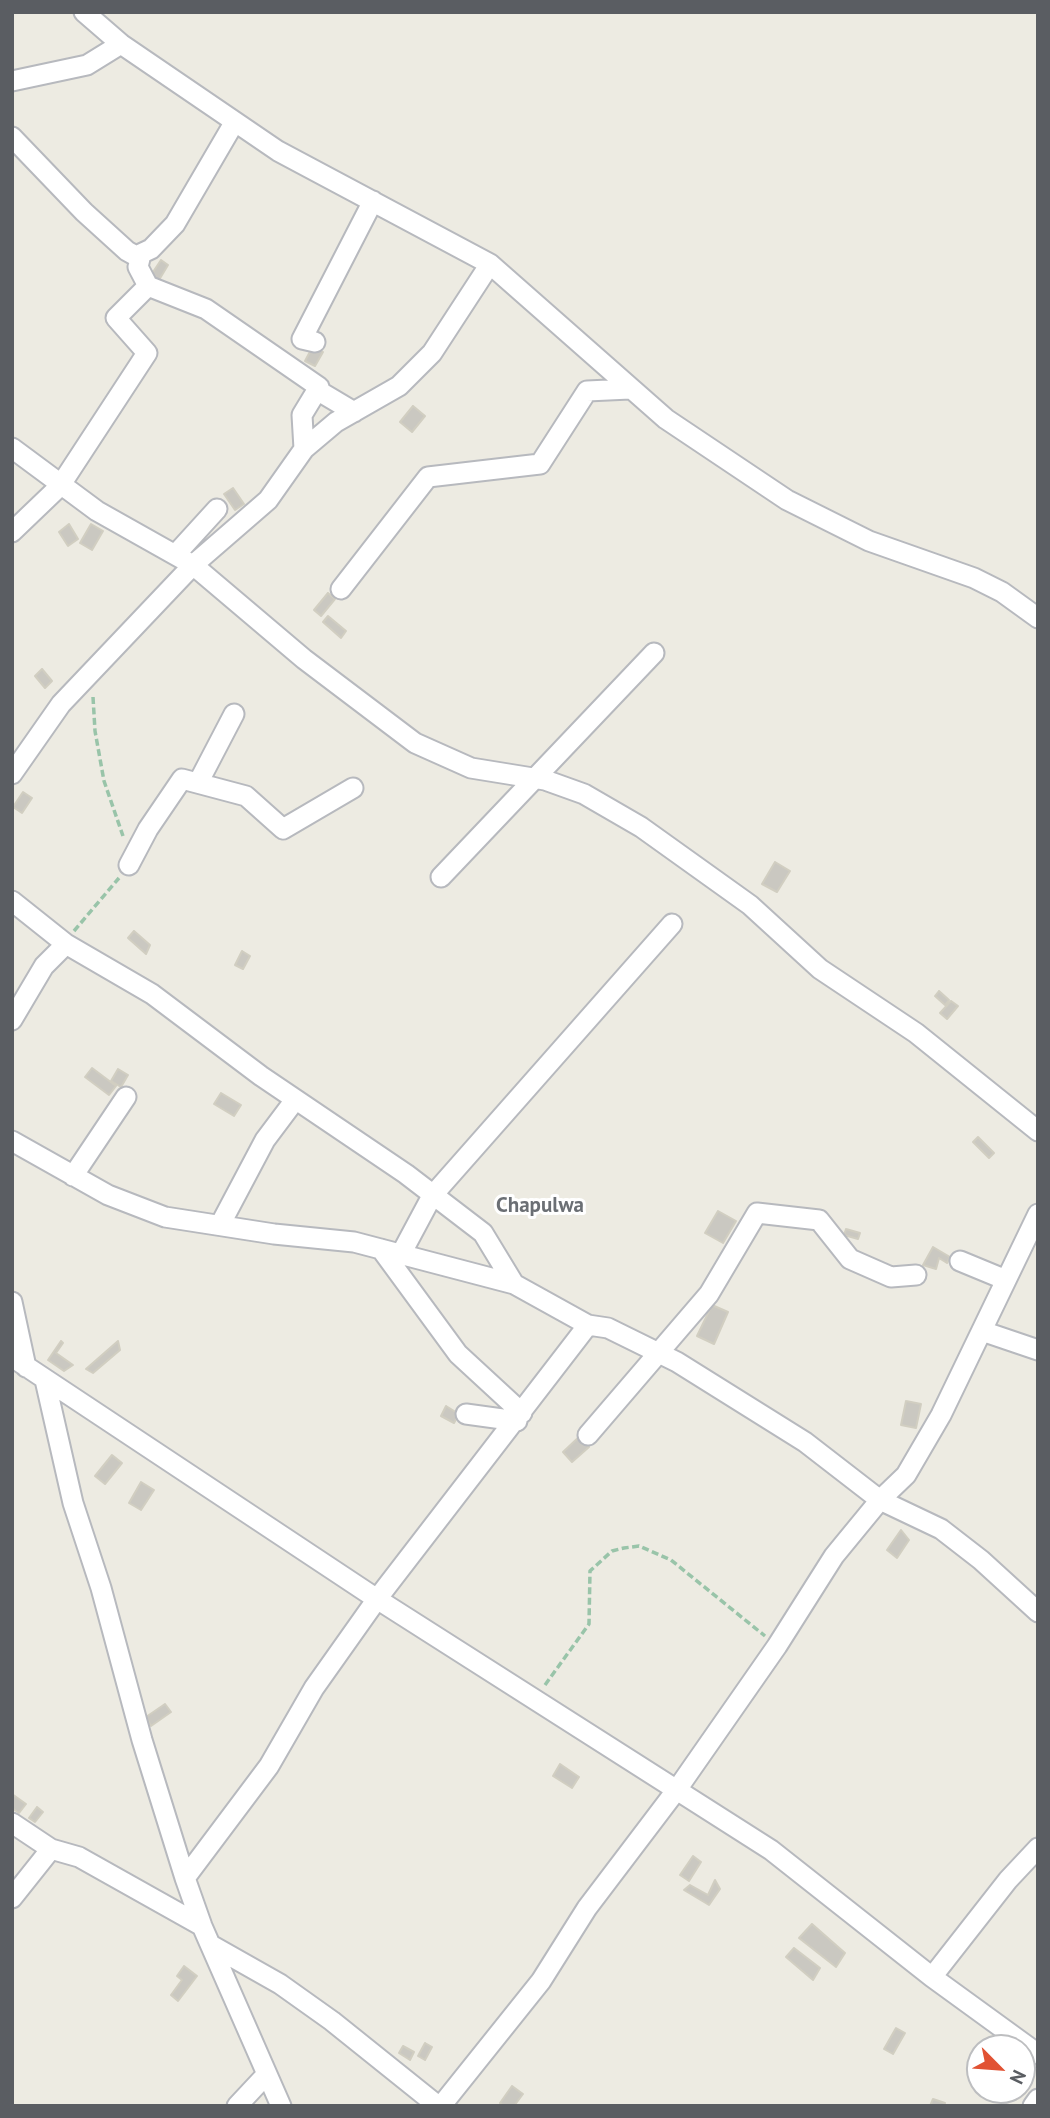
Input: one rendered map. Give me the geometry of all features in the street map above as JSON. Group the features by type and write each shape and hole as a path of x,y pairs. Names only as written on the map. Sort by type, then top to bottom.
{"street":[{"path":"84,12 121,44 278,151 490,264 666,419 787,500 869,541 974,578 1002,592 1038,618"},
{"path":"12,80 87,65 121,44"},
{"path":"12,137 127,251 136,256 151,250 175,224 234,123"},
{"path":"315,342 302,339 373,201"},
{"path":"141,254 138,267 148,286 206,309 300,371 319,387 302,415 304,449"},
{"path":"12,774 61,704 193,565 268,500 304,449 336,422 399,386 432,354 490,264"},
{"path":"12,532 60,486 147,353 116,317 148,286"},
{"path":"341,589 428,477 540,464 587,391 630,389"},
{"path":"317,390 354,412"},
{"path":"12,448 60,486 120,526 193,565 304,659 415,743 471,768 534,779 584,794 641,827 750,905 820,969 916,1032 1038,1130"},
{"path":"176,554 217,509"},
{"path":"441,877 654,653"},
{"path":"198,783 234,715"},
{"path":"129,865 148,830 183,779 246,796 283,829 354,788"},
{"path":"12,901 66,944 152,994 295,1100 406,1174 483,1233 514,1284"},
{"path":"401,1254 432,1196 672,924"},
{"path":"12,1020 44,966 66,944"},
{"path":"73,1175 126,1097"},
{"path":"220,1225 265,1140 295,1100"},
{"path":"12,1141 135,1207 165,1217 354,1242 514,1284 588,1325 608,1328 657,1353 805,1442 880,1500 941,1529 1035,1603"},
{"path":"588,1435 709,1294 757,1213 819,1220 850,1259 891,1277 916,1275"},
{"path":"211,1945 280,1984 332,2021 439,2106 541,1981 587,1908 678,1788 778,1646 834,1556 880,1500 906,1475 942,1415 1038,1214"},
{"path":"381,1249 458,1354 520,1417"},
{"path":"960,1261 1006,1280"},
{"path":"12,1302 19,1362 377,1599 678,1788 771,1850 932,1977 1038,2054"},
{"path":"185,1878 269,1766 314,1688 377,1599 520,1417 588,1325"},
{"path":"982,1331 1038,1350"},
{"path":"45,1380 73,1503 101,1588 142,1740 185,1878 202,1926 281,2106"},
{"path":"466,1415 520,1417"},
{"path":"12,1822 51,1849 79,1857 202,1926"},
{"path":"932,1977 1008,1880 1038,1848"},
{"path":"12,1898 51,1849"},
{"path":"237,2106 266,2076"},
{"path":"1033,2106 1038,2099"}],"path":[{"path":"66,944 87,912 129,865 129,852 104,781 95,731 92,671"},
{"path":"536,1698 589,1624 590,1571 612,1550 639,1546 671,1560 778,1646"}],"building":[{"path":"161,260 168,265 159,280 151,275"},
{"path":"313,346 323,352 315,366 305,361"},
{"path":"413,406 425,416 412,432 400,422"},
{"path":"233,488 244,504 235,510 224,494"},
{"path":"69,524 78,539 68,546 59,532"},
{"path":"91,524 103,531 92,550 80,543"},
{"path":"328,593 335,599 321,616 314,610"},
{"path":"328,616 346,631 341,638 323,622"},
{"path":"42,669 52,681 45,688 35,676"},
{"path":"23,792 32,798 22,813 13,807"},
{"path":"775,862 790,871 777,892 762,884"},
{"path":"134,931 150,945 146,954 128,938"},
{"path":"242,951 250,956 243,969 235,965"},
{"path":"939,991 949,1000 945,1005 935,996"},
{"path":"951,1001 958,1006 947,1019 940,1013"},
{"path":"92,1068 116,1086 109,1095 85,1077"},
{"path":"118,1069 128,1075 121,1087 111,1081"},
{"path":"221,1093 241,1105 234,1116 214,1104"},
{"path":"978,1137 994,1153 989,1158 973,1142"},
{"path":"718,1211 736,1221 723,1243 705,1233"},
{"path":"846,1229 860,1233 858,1239 844,1235"},
{"path":"933,1247 950,1257 947,1263 939,1258 936,1269 923,1265"},
{"path":"712,1305 728,1312 714,1344 697,1336"},
{"path":"61,1341 63,1343 56,1353 73,1365 64,1371 48,1360"},
{"path":"118,1341 120,1350 93,1373 86,1369"},
{"path":"906,1401 921,1404 916,1428 901,1425"},
{"path":"446,1406 459,1414 454,1423 441,1416"},
{"path":"580,1436 589,1447 572,1462 563,1452"},
{"path":"112,1455 122,1463 105,1484 95,1476"},
{"path":"141,1482 154,1490 141,1510 129,1503"},
{"path":"901,1530 909,1540 897,1558 887,1550"},
{"path":"165,1704 171,1712 151,1726 146,1717"},
{"path":"560,1764 579,1777 572,1788 553,1776"},
{"path":"12,1794 26,1804 19,1813 12,1808"},
{"path":"37,1807 43,1812 35,1822 29,1818"},
{"path":"693,1856 701,1862 689,1881 680,1875"},
{"path":"715,1880 720,1889 709,1905 684,1890 690,1885 708,1895"},
{"path":"812,1924 845,1953 836,1967 799,1938"},
{"path":"794,1948 820,1968 813,1980 786,1957"},
{"path":"184,1966 197,1976 178,2001 171,1995 182,1980 177,1976"},
{"path":"896,2028 905,2033 893,2054 884,2049"},
{"path":"425,2043 432,2047 425,2060 418,2056"},
{"path":"403,2046 414,2052 410,2060 399,2053"},
{"path":"512,2086 523,2094 514,2106 504,2106 500,2103"},
{"path":"933,2099 945,2103 944,2106 930,2106"}],"district":[{"name":"Chapulwa","path":"540,1206"}]}
